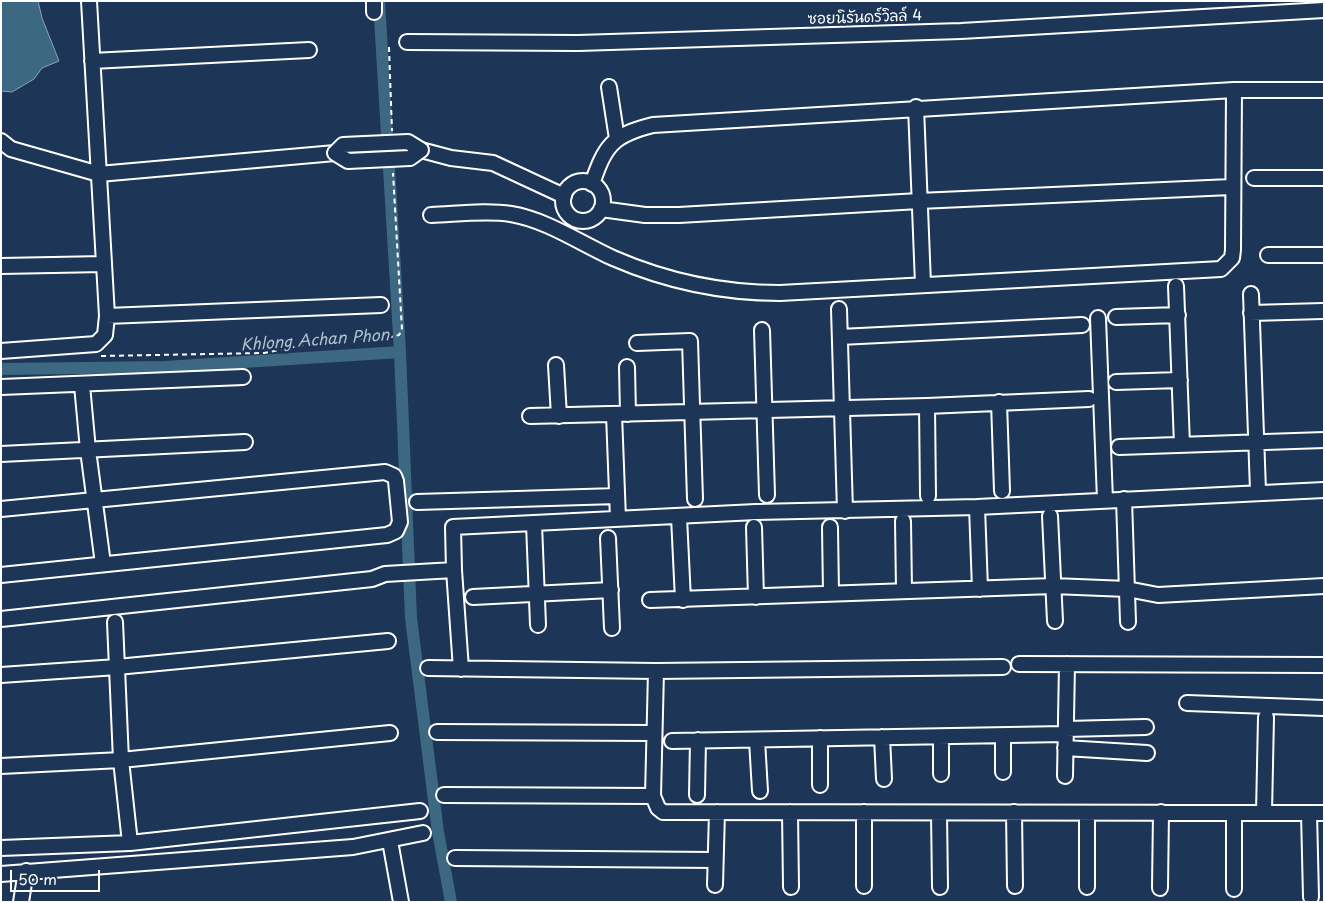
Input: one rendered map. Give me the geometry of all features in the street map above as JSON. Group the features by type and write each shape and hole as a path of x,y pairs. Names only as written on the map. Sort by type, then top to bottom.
{"street":[{"path":"1,351 96,344 105,335 108,316 88,1"},
{"name":"ซอยนิรันดร์วิลล์ 4","path":"407,42 578,43 951,32 1324,10"},
{"path":"92,61 309,50"},
{"path":"609,87 616,139"},
{"path":"592,184 602,155 616,139 628,132 653,125 916,107 1234,90 1324,90"},
{"path":"431,215 511,214 531,219 614,258 652,272 711,289 743,293 780,293 1221,269 1232,258 1231,187 1234,90"},
{"path":"916,107 923,284"},
{"path":"4,149 99,174 335,153 348,160 410,158 421,150 452,158 493,163 564,196"},
{"path":"1254,178 1324,178"},
{"path":"575,183 592,184 600,192 601,209 588,220 571,218 564,208 564,196 570,186 575,183"},
{"path":"601,209 645,214 679,215 919,201 1231,187"},
{"path":"566,234 577,220"},
{"path":"1268,254 1324,255"},
{"path":"1,266 104,264"},
{"path":"1176,286 1182,445"},
{"path":"1251,294 1258,491"},
{"path":"108,316 381,306"},
{"path":"839,309 845,511"},
{"path":"1251,313 1323,311"},
{"path":"1116,317 1178,315"},
{"path":"1098,318 1105,500"},
{"path":"840,336 1082,325"},
{"path":"762,330 767,495"},
{"path":"637,343 690,341 694,412 695,499"},
{"path":"556,364 559,416"},
{"path":"618,519 621,414 627,367"},
{"path":"1,387 243,377"},
{"path":"1116,382 1180,380"},
{"path":"82,385 88,450 103,564"},
{"path":"530,416 927,406 1089,399"},
{"path":"999,402 1002,491"},
{"path":"927,406 928,496"},
{"path":"1119,447 1324,440"},
{"path":"1,454 245,442"},
{"path":"1,509 379,472 390,473 396,481 400,522 392,533 1,575"},
{"path":"461,668 453,527 976,506 1258,491 1324,490"},
{"path":"417,502 618,496"},
{"path":"1124,499 1128,622"},
{"path":"976,506 980,589"},
{"path":"1050,516 1055,621"},
{"path":"679,517 683,600"},
{"path":"902,522 904,590"},
{"path":"534,524 538,625"},
{"path":"754,526 756,597"},
{"path":"830,527 831,593"},
{"path":"608,538 612,628"},
{"path":"1,620 372,579 386,574 454,570"},
{"path":"650,600 1053,586 1127,589 1158,595 1324,586"},
{"path":"473,597 611,590"},
{"path":"115,622 121,760 130,843"},
{"path":"1,675 117,667 388,641"},
{"path":"1019,664 1324,665"},
{"path":"1065,776 1066,664"},
{"path":"428,668 656,671 1003,667"},
{"path":"656,671 653,733 653,796 658,808 663,812 1324,813"},
{"path":"1187,703 1324,708"},
{"path":"1264,813 1266,717"},
{"path":"672,741 941,736 1065,737 1146,727"},
{"path":"437,732 653,733"},
{"path":"1,766 121,760 390,733"},
{"path":"941,736 941,774"},
{"path":"1003,736 1003,772"},
{"path":"1065,737 1147,753"},
{"path":"820,738 820,785"},
{"path":"882,738 884,779"},
{"path":"696,795 698,740"},
{"path":"757,740 760,791"},
{"path":"444,795 653,796"},
{"path":"1,848 130,843 420,811"},
{"path":"715,885 717,812"},
{"path":"790,812 791,887"},
{"path":"864,812 864,886"},
{"path":"1014,812 1014,886"},
{"path":"1160,888 1161,812"},
{"path":"939,813 940,887"},
{"path":"1087,813 1087,887"},
{"path":"1234,813 1234,889"},
{"path":"1309,813 1311,897"},
{"path":"1,874 343,848 390,841 423,833"},
{"path":"390,841 401,902"},
{"path":"455,858 715,860"},
{"path":"21,902 26,871"}],"path":[{"path":"390,47 392,132"},
{"path":"100,356 264,353 312,343 399,335 402,330 393,168"}],"water":[{"path":"1,1 38,1 42,18 59,61 42,68 34,79 12,92 1,91"}],"waterway":[{"name":"Khlong Achan Phon","path":"1,369 165,367 400,352 379,1"},
{"path":"400,352 411,618 438,832 451,902"}]}
